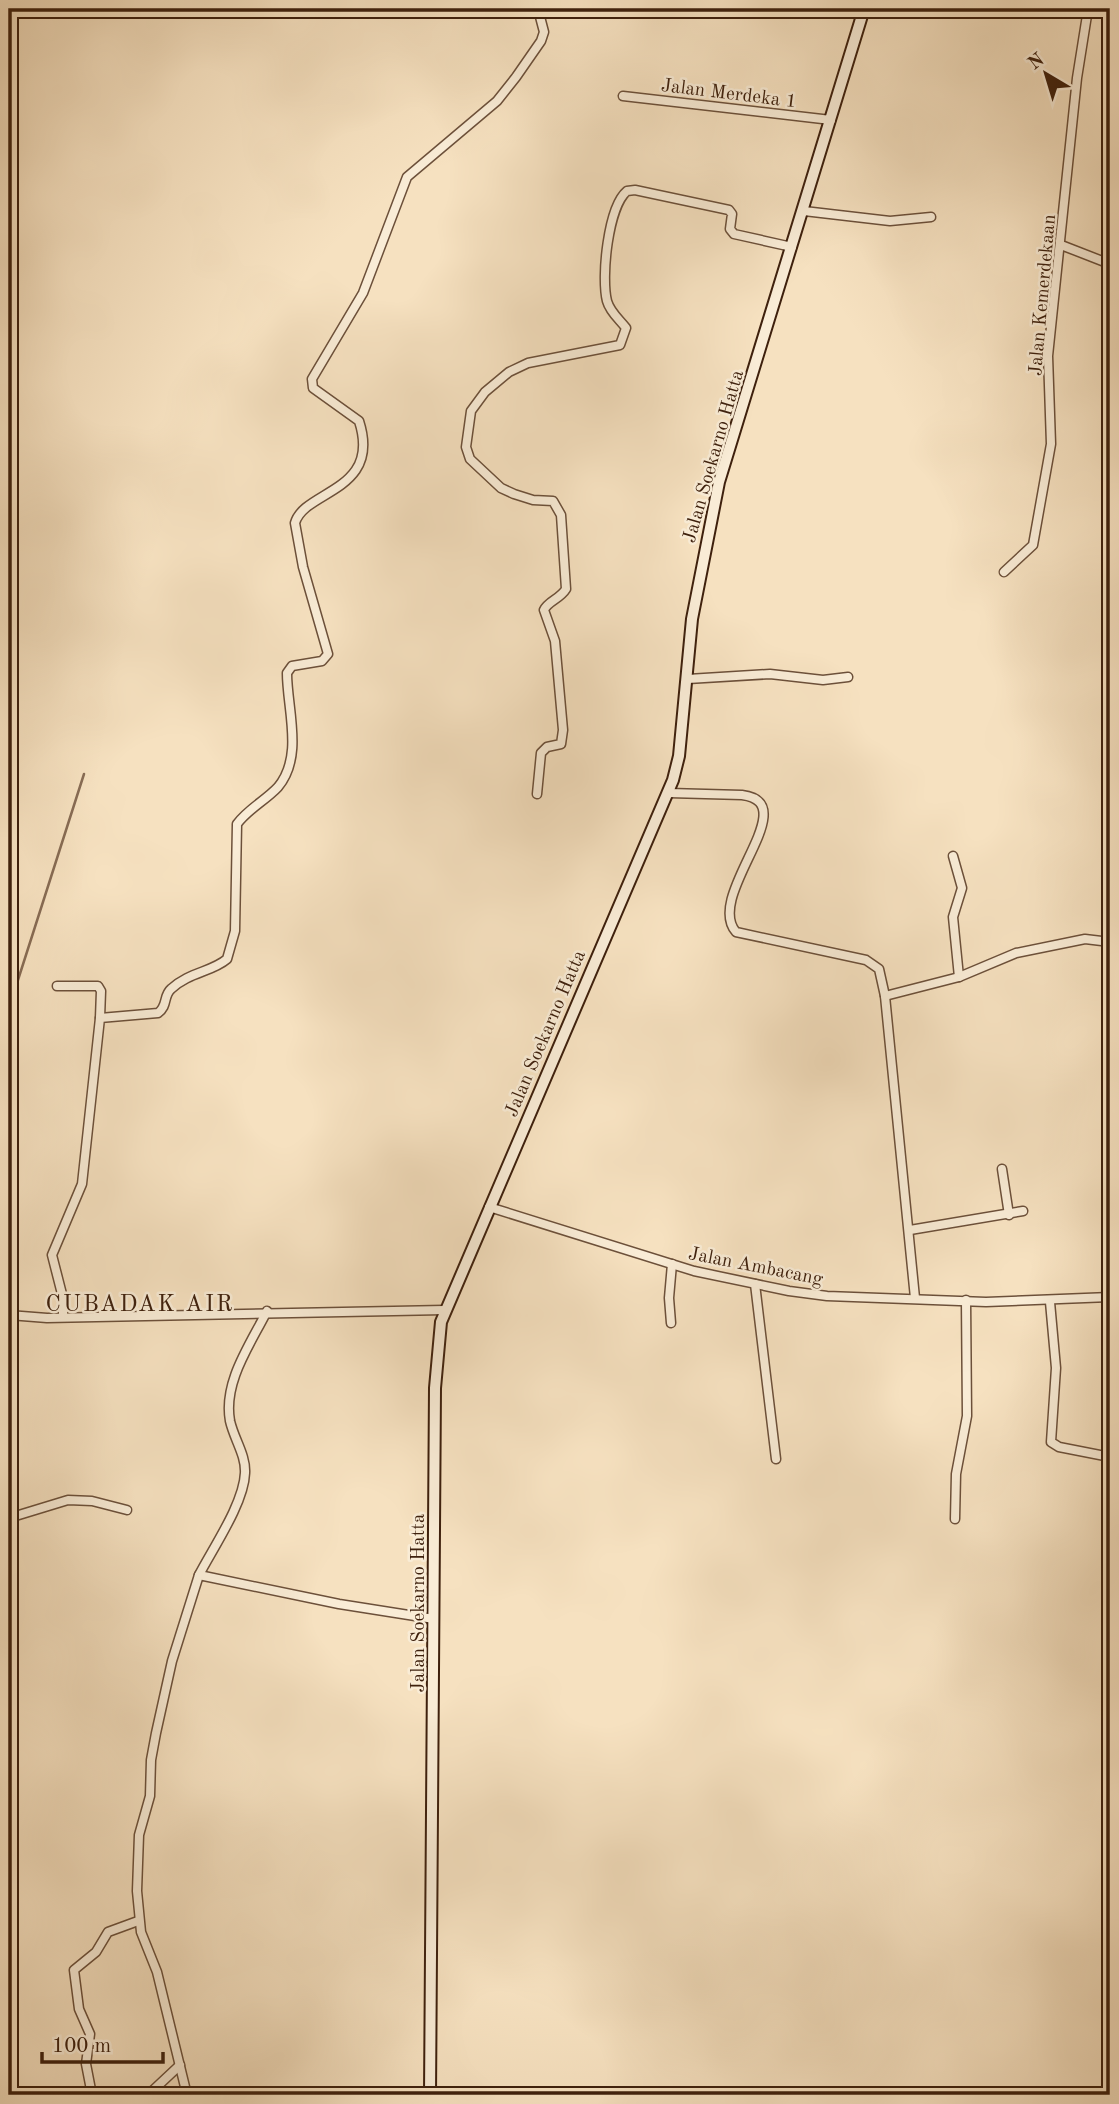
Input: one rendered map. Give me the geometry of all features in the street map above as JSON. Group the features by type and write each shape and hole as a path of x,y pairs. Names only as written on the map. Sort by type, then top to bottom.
{"street":[{"path":"100,1018 158,1013 164,1009 170,989 191,974 228,959 235,931 237,824 278,787 289,763 292,729 287,673 292,666 322,661 328,654 303,567 297,518 347,480 356,469 364,444 359,421 313,388 312,379 363,293 407,177 504,93 541,41 544,32 538,9"},
{"name":"Jalan Soekarno Hatta","path":"430,2095 435,1388 444,1310 668,793 679,756 696,595 719,482 864,9"},
{"name":"Jalan Kemerdekaan","path":"1004,572 1033,545 1051,444 1048,356 1075,90 1088,9"},
{"name":"Jalan Merdeka 1","path":"624,96 831,120"},
{"path":"537,794 541,753 547,747 561,744 563,730 555,641 544,610 547,604 556,601 566,589 561,516 552,501 533,500 501,488 470,459 466,447 471,411 485,392 509,372 528,363 620,345 626,328 607,301 606,260 617,203 627,191 635,190 729,210 732,214 730,229 734,234 792,247"},
{"path":"804,211 890,221 931,217"},
{"path":"1061,245 1110,264"},
{"path":"688,679 770,674 824,680 848,677"},
{"path":"668,793 742,795 759,801 764,820 761,835 736,880 732,927 745,935 798,944 872,962 879,969 885,996 915,1298"},
{"path":"953,856 962,888 953,917 959,977"},
{"path":"885,996 959,977 1007,956 1085,939 1096,938 1110,942"},
{"path":"57,986 98,986 101,991 82,1184 52,1255 61,1290 63,1317"},
{"path":"1002,1169 1009,1215"},
{"name":"Jalan Ambacang","path":"489,1207 672,1264 755,1284 827,1296 1050,1302 1110,1297"},
{"path":"910,1230 1023,1211"},
{"path":"671,1323 669,1298 672,1264"},
{"path":"755,1284 776,1459"},
{"path":"955,1519 956,1474 967,1424 966,1300"},
{"path":"1050,1302 1056,1368 1051,1442 1059,1447 1110,1457"},
{"path":"9,1316 444,1310"},
{"path":"187,2095 157,1972 138,1922 138,1846 150,1796 151,1760 172,1661 199,1575 243,1484 245,1466 230,1422 230,1393 267,1311"},
{"path":"9,1518 68,1500 92,1501 127,1510"},
{"path":"199,1575 339,1604 435,1619"},
{"path":"92,2095 86,2064 90,2034 79,2009 74,1970 96,1952 108,1932 138,1922"},
{"path":"148,2095 180,2066"}],"waterway":[{"path":"9,1008 84,774"}],"district":[{"name":"CUBADAK AIR","path":"140,1303"}]}
